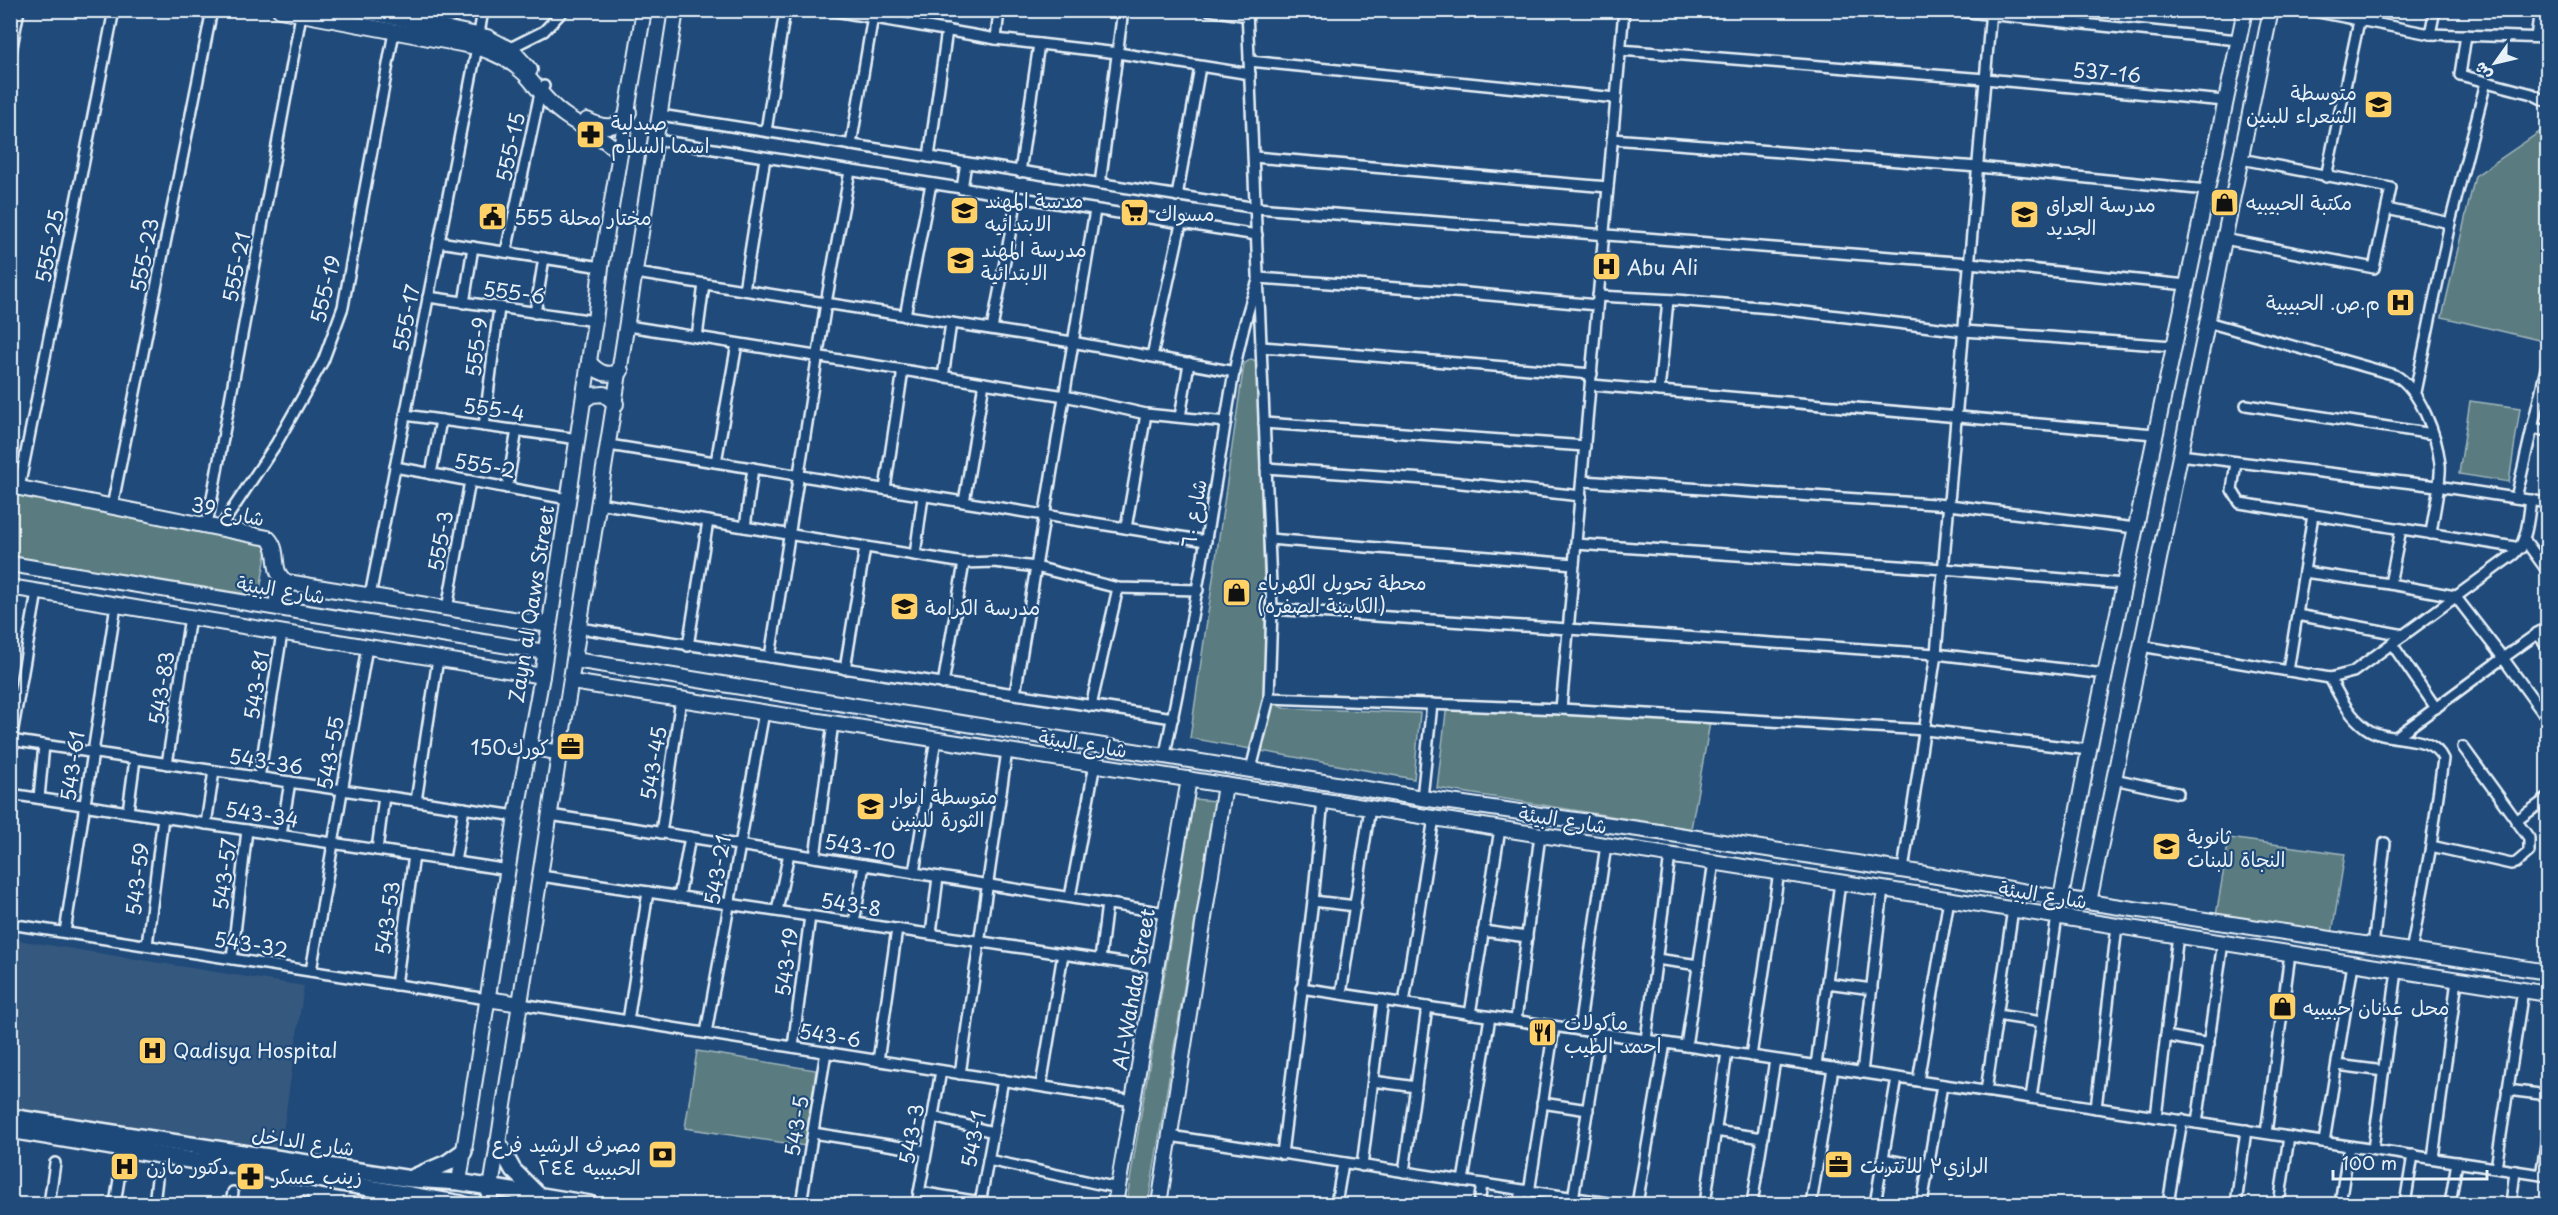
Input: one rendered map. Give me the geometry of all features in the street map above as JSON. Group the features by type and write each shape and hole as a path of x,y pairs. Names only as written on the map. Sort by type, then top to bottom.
{"main road":[{"name":"شارع الداخل","path":"10,1118 411,1179 459,1182 590,1204"},
{"name":"شارع الداخل","path":"10,1130 410,1194 458,1204"},
{"path":"498,1143 513,1170 538,1196"},
{"path":"411,1179 447,1163 464,1150"},
{"name":"Zayn al Qaws Street","path":"458,1204 459,1182"},
{"path":"488,1204 491,1188"},
{"path":"410,1194 425,1204"}],"street":[{"path":"10,57 19,10"},
{"name":"555-25","path":"15,487 114,10"},
{"name":"555-23","path":"112,507 212,10"},
{"path":"280,10 394,32 478,40"},
{"path":"358,10 400,14 478,40 505,53 564,115 594,132 620,153"},
{"name":"555-17","path":"370,596 483,10"},
{"path":"505,53 544,31 564,10"},
{"name":"Zayn al Qaws Street","path":"459,1182 516,816 542,676 584,400 601,267 629,112 644,10"},
{"path":"491,1188 572,682 598,503 616,404 676,10"},
{"path":"766,131 785,10"},
{"path":"829,10 873,14 996,39 1118,53 1250,74"},
{"path":"914,24 916,10"},
{"path":"996,39 999,10"},
{"path":"1100,184 1123,10"},
{"path":"1209,10 1247,13 1257,208 1272,609 1269,698 1251,769"},
{"path":"1562,709 1624,10"},
{"path":"1948,10 1991,12 2238,40"},
{"path":"2061,898 2154,434 2245,10"},
{"path":"2089,902 2271,10"},
{"path":"2308,10 2430,34 2547,38"},
{"path":"2430,34 2435,10"},
{"path":"2536,38 2540,10"},
{"path":"1903,870 1936,654 1991,12"},
{"path":"850,145 873,14"},
{"name":"555-21","path":"213,527 301,15"},
{"path":"2326,177 2359,21"},
{"path":"929,157 947,30"},
{"name":"555-19","path":"213,527 276,444 323,361 343,306 394,32"},
{"path":"2466,35 2460,75 2532,94 2547,102"},
{"path":"1020,172 1039,44"},
{"name":"537-16","path":"1620,50 2225,101"},
{"path":"1249,61 1616,98"},
{"path":"1177,196 1200,67"},
{"path":"2230,77 2257,82"},
{"path":"2415,392 2450,223 2486,82"},
{"path":"542,90 599,126 616,125 629,112"},
{"name":"555-15","path":"506,252 542,90"},
{"path":"660,115 1257,208 1970,263 2187,285"},
{"path":"1612,139 1978,166 2207,189"},
{"path":"657,140 1257,235"},
{"path":"1254,157 1608,187"},
{"path":"744,290 765,158"},
{"path":"2224,239 2374,268 2387,209 2391,188 2241,159"},
{"path":"962,189 966,163"},
{"path":"770,657 826,303 850,171"},
{"path":"905,316 931,184"},
{"path":"992,329 1017,198"},
{"path":"2387,209 2450,223"},
{"path":"1015,694 1095,210"},
{"path":"1152,356 1181,224"},
{"path":"439,242 601,267"},
{"path":"464,303 473,247"},
{"path":"536,313 544,258"},
{"path":"636,273 1072,342 1235,372"},
{"path":"1259,278 1598,301 1668,300 1771,308 1964,331 2173,346"},
{"name":"شارع ٦٠","path":"1165,754 1198,590 1235,372 1250,301 1259,278"},
{"path":"697,337 704,284"},
{"name":"555-6","path":"428,297 595,321"},
{"path":"1659,391 1668,300"},
{"name":"555-9","path":"484,426 499,308"},
{"path":"2207,322 2395,375 2404,380 2415,392 2433,434 2441,465 2431,534"},
{"path":"943,377 951,323"},
{"path":"628,326 1065,396 1146,414 1226,422"},
{"path":"716,462 736,344"},
{"path":"1262,347 1592,374"},
{"path":"2516,498 2547,360"},
{"path":"589,362 598,372 612,375 621,371"},
{"path":"1180,417 1189,363"},
{"path":"885,489 903,370"},
{"path":"964,502 984,383"},
{"path":"1592,385 2154,434"},
{"path":"584,400 592,395 604,394 616,404"},
{"path":"2246,405 2433,434"},
{"path":"1126,528 1146,414"},
{"name":"555-4","path":"405,415 578,439"},
{"path":"431,474 441,420"},
{"path":"1264,423 1585,446"},
{"path":"2532,428 2547,431"},
{"path":"507,488 517,430"},
{"path":"609,445 1206,541"},
{"path":"2180,455 2437,486 2547,503"},
{"path":"2236,462 2232,490 2240,503 2431,534 2522,543 2547,572"},
{"name":"555-2","path":"395,467 568,499"},
{"path":"745,527 753,468"},
{"path":"1266,468 1424,479 1581,496"},
{"name":"555-3","path":"447,609 470,481"},
{"path":"1582,481 1949,505 2136,528"},
{"name":"شارع 39","path":"15,487 268,538 277,552 276,571 280,579 276,608"},
{"path":"915,555 923,496"},
{"path":"2141,646 2330,678 2353,672 2456,596 2522,543 2531,500"},
{"path":"598,503 964,563 994,562 1036,567 1118,588 1198,590"},
{"path":"2288,671 2313,515"},
{"path":"688,646 708,521"},
{"path":"2390,584 2401,529"},
{"path":"1269,539 1574,564"},
{"path":"1576,544 1943,568 2124,584"},
{"path":"845,669 865,547"},
{"path":"943,684 964,563"},
{"name":"شارع البيئة","path":"10,564 545,652"},
{"path":"2304,572 2456,596 2547,720"},
{"path":"280,579 549,625"},
{"path":"10,587 542,676"},
{"path":"1091,706 1118,588"},
{"path":"11,740 37,592"},
{"name":"543-61","path":"65,932 116,605"},
{"path":"1272,609 1936,654 2105,674"},
{"path":"2297,615 2404,635"},
{"name":"543-83","path":"166,764 190,618"},
{"path":"2396,737 2547,626"},
{"path":"579,628 1173,718"},
{"name":"543-81","path":"259,778 282,633"},
{"path":"2537,633 2547,647"},
{"path":"2392,644 2436,708"},
{"name":"543-55","path":"311,971 367,647"},
{"path":"416,801 438,659"},
{"name":"شارع البيئة","path":"575,660 1165,754 1422,798 1659,832 1903,870 2061,898 2475,963 2547,972"},
{"path":"2330,678 2344,705 2367,729 2432,746 2443,759 2431,846 2411,952"},
{"name":"شارع البيئة","path":"572,682 2547,994"},
{"path":"1269,698 1562,709 1926,730 2089,750"},
{"name":"543-45","path":"661,833 681,699"},
{"path":"1422,798 1432,704"},
{"name":"543-21","path":"706,1034 764,712"},
{"path":"815,857 833,723"},
{"path":"1045,756 1048,735"},
{"path":"914,873 936,739"},
{"name":"543-36","path":"11,740 516,816"},
{"path":"39,798 44,745"},
{"path":"529,747 560,753"},
{"path":"2431,846 2516,863 2529,852 2529,838 2463,747"},
{"path":"960,1074 1007,751"},
{"path":"128,812 135,759"},
{"path":"1070,897 1095,764"},
{"path":"206,824 214,771"},
{"name":"Al-Wahda Street","path":"1115,1204 1189,779"},
{"path":"2114,779 2178,793"},
{"path":"281,835 290,782"},
{"path":"1159,1204 1225,785"},
{"name":"543-34","path":"10,794 509,870"},
{"path":"377,850 384,796"},
{"path":"2516,821 2547,798"},
{"path":"1282,1154 1323,800"},
{"path":"455,862 464,808"},
{"path":"1341,994 1370,808"},
{"name":"543-10","path":"550,815 1166,913"},
{"name":"543-59","path":"147,945 163,817"},
{"path":"1404,1003 1434,818"},
{"path":"1470,1014 1500,828"},
{"name":"543-57","path":"232,959 247,830"},
{"path":"1655,853 1659,832"},
{"path":"1516,1020 1540,835"},
{"path":"679,897 690,837"},
{"path":"2373,946 2385,843"},
{"path":"1579,1030 1606,845"},
{"path":"777,911 789,853"},
{"name":"543-53","path":"396,985 414,855"},
{"path":"1646,1040 1670,855"},
{"path":"1686,1046 1714,862"},
{"path":"854,923 864,865"},
{"path":"1751,1056 1779,872"},
{"name":"543-8","path":"541,876 1156,968"},
{"path":"931,934 938,877"},
{"path":"1816,1066 1840,882"},
{"path":"1862,1073 1883,889"},
{"path":"628,1021 648,892"},
{"path":"1918,1081 1949,899"},
{"path":"1313,901 1356,906"},
{"path":"1100,960 1107,903"},
{"path":"1986,1091 2013,909"},
{"name":"543-19","path":"794,1047 810,916"},
{"path":"2031,1098 2057,916"},
{"name":"543-32","path":"10,924 487,999"},
{"path":"2096,1108 2117,926"},
{"path":"878,1061 897,929"},
{"path":"1483,931 1527,937"},
{"path":"2156,1117 2178,935"},
{"path":"2197,1123 2223,942"},
{"path":"1041,1086 1063,954"},
{"path":"2266,1133 2290,954"},
{"path":"1656,958 1699,965"},
{"path":"2473,982 2475,963"},
{"path":"2324,1142 2353,964"},
{"path":"2373,1149 2397,970"},
{"path":"2433,1158 2457,980"},
{"path":"1827,983 1872,989"},
{"path":"1301,988 2544,1175 2547,1133"},
{"path":"2496,1168 2523,990"},
{"path":"487,999 521,1004"},
{"path":"1362,1166 1383,1000"},
{"name":"543-6","path":"521,1004 1133,1101"},
{"path":"1404,1172 1427,1007"},
{"path":"1997,1015 2042,1022"},
{"path":"1463,1181 1490,1017"},
{"path":"1520,1204 1525,1192 1554,1027"},
{"path":"1573,1198 1600,1033"},
{"path":"2166,1036 2209,1044"},
{"path":"1637,1204 1665,1042"},
{"name":"543-5","path":"801,1204 826,1052"},
{"path":"1705,1204 1727,1052"},
{"path":"1752,1204 1775,1060"},
{"path":"2337,1065 2384,1071"},
{"path":"1811,1204 1833,1068"},
{"name":"543-3","path":"917,1204 941,1071"},
{"path":"1875,1204 1897,1078"},
{"name":"543-1","path":"980,1203 1003,1080"},
{"path":"1373,1081 1416,1087"},
{"path":"1922,1204 1942,1085"},
{"path":"2507,1090 2547,1095"},
{"path":"1542,1103 1588,1110"},
{"path":"933,1116 993,1132"},
{"path":"2168,1204 2182,1120"},
{"path":"2236,1204 2246,1130"},
{"path":"1715,1131 1763,1138"},
{"path":"813,1133 927,1150"},
{"path":"1170,1136 1615,1204"},
{"path":"2279,1204 2289,1137"},
{"path":"2340,1204 2349,1146"},
{"path":"2405,1204 2413,1155"},
{"path":"1883,1159 1929,1167"},
{"path":"988,1160 1118,1188"},
{"path":"2450,1204 2457,1162"},
{"path":"49,1204 55,1163"},
{"path":"1336,1204 1342,1163"},
{"path":"2511,1204 2515,1171"},
{"path":"115,1204 120,1173"},
{"path":"154,1204 157,1179"},
{"path":"1479,1204 1482,1184"},
{"path":"231,1204 233,1192"},
{"path":"919,1192 980,1203"}],"shaded area":[{"name":"Qadisya Hospital","path":"11,939 304,986 280,1154 11,1114"}],"green space":[{"path":"2547,127 2547,342 2442,317 2475,176"},
{"path":"1251,359 1258,362 1267,692 1276,704 1283,708 1420,713 1414,779 1190,738 1244,364"},
{"path":"2470,401 2520,408 2509,482 2459,474"},
{"path":"10,493 261,542 267,550 259,596 11,556"},
{"path":"1447,704 1711,717 1691,829 1437,788"},
{"path":"1194,799 1215,801 1148,1204 1126,1204"},
{"path":"2229,838 2345,854 2331,940 2215,922"},
{"path":"697,1051 816,1070 805,1146 685,1128"}],"place":[{"name":"متوسطة الشعراء للبنين","path":"2378,104"},
{"name":"صيدلية اسما السلام","path":"590,134"},
{"name":"مكتبة الحبيبيه","path":"2225,202"},
{"name":"مدسة المهند الابتدائيه","path":"964,211"},
{"name":"مسواك","path":"1134,213"},
{"name":"مدرسة العراق الجديد","path":"2025,215"},
{"name":"مختار محلة 555","path":"493,217"},
{"name":"مدرسة المهند الابتدائية","path":"960,260"},
{"name":"Abu Ali","path":"1606,267"},
{"name":"م.ص. الحبيبية","path":"2401,302"},
{"name":"محطة تحويل الكهرباء (الكابينة الصفره)","path":"1236,593"},
{"name":"مدرسة الكرامة","path":"904,607"},
{"name":"كورك150","path":"570,747"},
{"name":"متوسطة انوار الثورة للبنين","path":"870,807"},
{"name":"ثانوية النجاة للبنات","path":"2166,847"},
{"name":"محل عدنان حبيبيه","path":"2282,1007"},
{"name":"مأكولات احمد الطيب","path":"1543,1033"},
{"name":"Qadisya Hospital","path":"152,1050"},
{"name":"مصرف الرشيد فرع الحبيبيه ٢٤٤","path":"662,1155"},
{"name":"الرازي٣ للانترنت","path":"1839,1165"},
{"name":"دكتور مازن","path":"125,1166"},
{"name":"زينب عسكر","path":"251,1176"}]}
